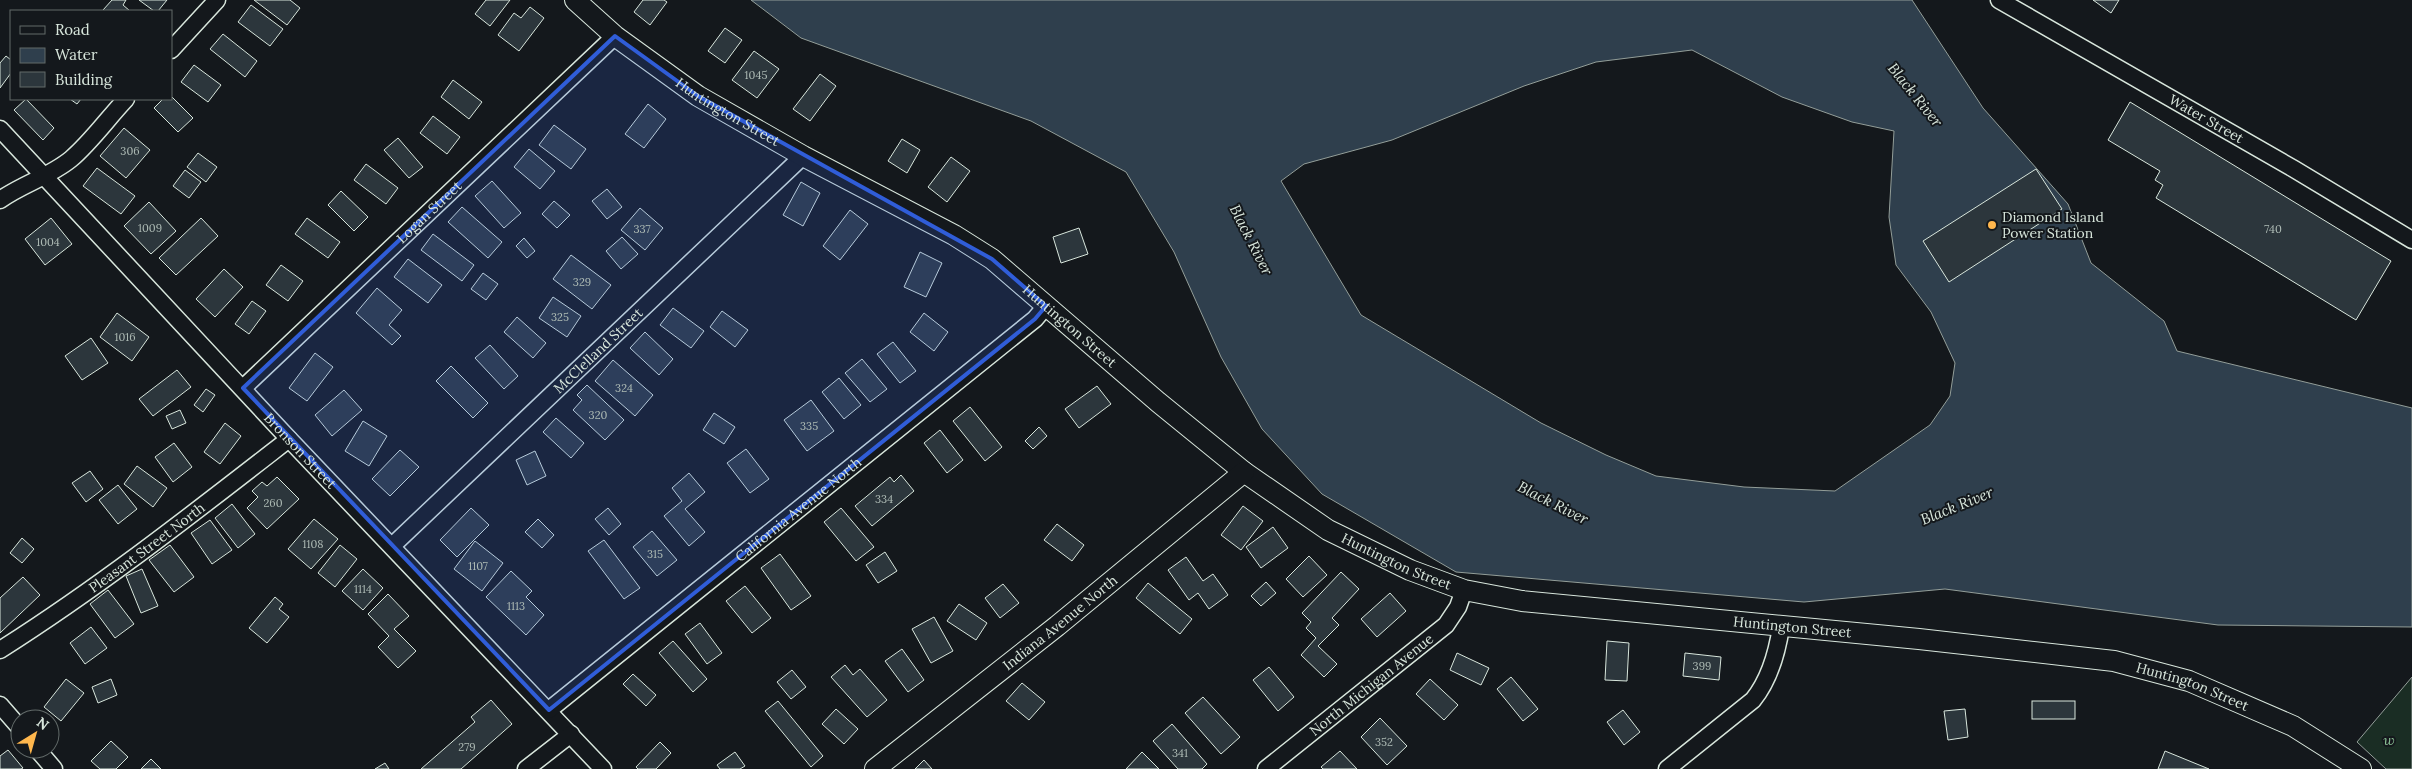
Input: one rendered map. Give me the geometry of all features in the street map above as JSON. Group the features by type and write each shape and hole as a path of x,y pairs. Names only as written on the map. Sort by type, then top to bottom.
{"street":[{"path":"172,49 217,0"},
{"name":"Huntington Street","path":"575,0 615,36 698,96 803,156 954,235 992,259 1158,402 1244,472 1328,530 1410,570 1464,590 1522,602 1919,639 2114,661 2189,681 2293,726 2361,769"},
{"name":"Water Street","path":"1999,0 2294,169 2412,240"},
{"name":"Logan Street","path":"243,388 615,36"},
{"path":"0,200 14,189 44,176 71,159 125,100"},
{"name":"Bronson Street","path":"0,130 289,439 549,710 603,769"},
{"name":"McClelland Street","path":"392,546 803,156"},
{"name":"California Avenue North","path":"549,710 1035,319 1046,306"},
{"name":"Pleasant Street North","path":"0,650 70,605 201,508 289,439"},
{"name":"Indiana Avenue North","path":"875,769 1057,626 1244,472"},
{"name":"North Michigan Avenue","path":"1266,769 1446,625 1458,607 1464,590"},
{"path":"1667,769 1753,700 1763,688 1778,650 1782,627"},
{"path":"0,704 10,716"},
{"path":"526,769 571,734"},
{"path":"46,759 54,769"}],"highlighted area":[{"path":"615,36 698,96 992,259 1046,306 1035,319 549,710 243,388"}],"green space":[{"name":"w","path":"2412,677 2412,769 2386,769 2357,742"}],"water":[{"name":"Black River","path":"751,0 1912,0 1983,108 2068,204 2091,263 2164,321 2177,351 2412,408 2412,627 2218,625 1945,589 1804,602 1456,572 1322,494 1262,429 1221,357 1174,252 1126,172 1031,121 801,38","holes":["1692,50 1782,97 1852,122 1894,131 1889,217 1896,265 1931,312 1955,363 1950,396 1930,425 1835,491 1744,487 1656,476 1606,455 1541,423 1361,315 1281,181 1304,164 1392,140 1524,86 1596,62"]}],"building":[{"path":"112,0 126,0 123,5 129,10 103,10"},
{"path":"139,0 167,0 159,10 153,10"},
{"path":"254,0 290,0 300,8 287,25"},
{"path":"486,0 510,0 490,26 475,14"},
{"path":"643,0 664,0 667,2 650,25 634,12"},
{"path":"2093,0 2119,0 2111,13"},
{"path":"251,5 283,29 270,46 238,22"},
{"path":"530,7 544,18 519,51 498,35 514,13 521,18"},
{"path":"725,28 742,40 725,63 708,51"},
{"path":"223,34 257,61 245,77 210,49"},
{"path":"754,51 779,69 757,98 732,80"},
{"path":"6,56 10,59 10,74 0,88 0,63"},
{"path":"194,65 221,85 208,102 181,82"},
{"path":"820,74 836,86 810,121 793,109"},
{"path":"453,80 482,102 469,119 441,97"},
{"path":"172,97 193,118 178,132 154,108 162,100 172,100"},
{"path":"27,100 54,128 43,140 14,110"},
{"path":"71,100 80,100 77,104"},
{"path":"2130,102 2391,261 2356,320 2156,198 2163,185 2155,180 2160,171 2108,140"},
{"path":"648,104 666,119 644,148 625,134"},
{"path":"433,116 460,137 447,154 420,133"},
{"path":"554,125 586,149 571,169 539,145"},
{"path":"124,128 150,150 126,178 100,156"},
{"path":"398,138 423,167 409,178 384,150"},
{"path":"902,139 920,150 907,173 888,161"},
{"path":"529,149 555,171 540,189 514,167"},
{"path":"198,153 217,167 206,182 187,167"},
{"path":"951,157 970,171 947,202 928,187"},
{"path":"366,164 398,188 386,204 354,180"},
{"path":"97,168 135,196 121,214 83,186"},
{"name":"Diamond Island Power Station","path":"2036,169 2062,209 1949,282 1923,241"},
{"path":"185,170 201,182 189,198 173,186"},
{"path":"492,181 521,213 504,228 475,196"},
{"path":"801,182 820,193 803,226 783,215"},
{"path":"607,189 622,207 607,219 592,201"},
{"path":"341,191 368,217 354,231 328,205"},
{"path":"554,201 570,215 557,228 542,214"},
{"path":"149,202 176,231 151,254 124,226"},
{"path":"462,207 502,242 488,258 448,222"},
{"path":"640,208 663,228 645,250 621,230"},
{"path":"850,210 868,224 840,260 823,246"},
{"path":"51,218 72,244 45,265 25,239"},
{"path":"201,218 218,236 176,275 159,258"},
{"path":"307,218 340,242 328,258 295,234"},
{"path":"1079,228 1088,254 1061,263 1053,237"},
{"path":"433,234 474,265 462,281 421,250"},
{"path":"622,237 638,254 621,269 606,251"},
{"path":"524,238 535,251 527,258 516,246"},
{"path":"920,252 942,263 926,297 904,287"},
{"path":"571,255 611,285 592,309 553,279"},
{"path":"408,259 442,285 428,303 394,277"},
{"path":"281,265 303,281 288,301 266,285"},
{"path":"224,269 243,287 215,317 196,299"},
{"path":"483,273 498,284 486,300 471,289"},
{"path":"377,288 402,310 389,325 401,336 392,345 356,313"},
{"path":"553,297 581,316 567,337 539,318"},
{"path":"252,301 266,311 249,334 235,324"},
{"path":"673,308 704,331 691,348 660,325"},
{"path":"722,311 748,330 735,347 710,327"},
{"path":"117,313 149,337 132,361 100,337"},
{"path":"924,313 948,332 934,351 910,332"},
{"path":"517,317 546,343 533,358 504,332"},
{"path":"645,332 673,359 659,375 630,348"},
{"path":"91,338 108,363 82,380 65,356"},
{"path":"893,342 916,371 900,383 877,354"},
{"path":"490,345 518,376 504,389 475,358"},
{"path":"315,353 333,367 307,401 289,388"},
{"path":"862,359 887,389 870,402 845,373"},
{"path":"613,360 653,395 635,416 595,381"},
{"path":"451,366 488,403 473,418 436,381"},
{"path":"177,370 191,387 153,416 139,399"},
{"path":"839,378 861,405 844,419 822,392"},
{"path":"587,385 624,420 605,440 573,410 582,400 577,395"},
{"path":"1097,386 1111,404 1079,428 1065,409"},
{"path":"206,389 215,395 203,412 194,405"},
{"path":"344,390 362,410 332,436 315,415"},
{"path":"811,400 834,431 807,451 784,420"},
{"path":"970,407 1002,447 985,461 953,421"},
{"path":"180,410 186,423 172,429 166,416"},
{"path":"714,413 735,427 724,444 703,430"},
{"path":"556,418 584,443 571,458 543,432"},
{"path":"363,421 387,436 369,466 345,451"},
{"path":"225,423 241,436 220,464 204,452"},
{"path":"1039,427 1047,436 1033,449 1025,441"},
{"path":"940,430 963,460 947,473 924,443"},
{"path":"174,443 192,467 173,482 155,457"},
{"path":"746,449 769,479 750,493 727,463"},
{"path":"400,450 419,467 390,496 372,479"},
{"path":"535,451 546,476 527,485 516,460"},
{"path":"137,466 167,488 153,507 124,484"},
{"path":"90,471 103,489 86,502 72,483"},
{"path":"689,473 705,492 685,509 705,532 689,546 664,516 682,501 672,488"},
{"path":"901,475 914,491 872,526 855,506 890,477 894,482"},
{"path":"277,477 299,499 267,529 247,508 258,497 252,491 262,482 267,486"},
{"path":"118,485 137,509 118,524 99,500"},
{"path":"232,504 255,534 238,548 215,518"},
{"path":"1243,506 1263,521 1241,550 1221,535"},
{"path":"471,508 489,525 457,557 440,540"},
{"path":"608,508 621,524 609,535 595,519"},
{"path":"841,508 874,547 856,561 824,522"},
{"path":"314,519 338,539 311,569 288,549"},
{"path":"538,519 554,535 542,548 525,532"},
{"path":"210,520 232,550 212,564 191,533"},
{"path":"1057,524 1084,545 1072,561 1044,540"},
{"path":"1273,527 1288,548 1261,568 1246,547"},
{"path":"652,531 677,560 657,576 633,547"},
{"path":"22,538 34,549 22,563 10,553"},
{"path":"604,540 640,588 624,599 588,551"},
{"path":"475,541 503,563 482,591 454,569"},
{"path":"170,545 194,577 174,592 149,560"},
{"path":"340,545 357,559 335,587 318,573"},
{"path":"885,552 897,571 878,583 866,565"},
{"path":"780,554 811,596 791,610 761,568"},
{"path":"1309,556 1327,575 1303,597 1286,579"},
{"path":"1186,557 1203,581 1213,574 1228,595 1209,609 1198,593 1189,600 1168,570"},
{"path":"142,569 158,606 141,613 126,576"},
{"path":"363,569 383,588 363,610 342,591"},
{"path":"511,571 532,591 526,597 544,615 526,635 486,597"},
{"path":"1341,572 1359,589 1332,618 1339,625 1318,646 1337,664 1324,677 1301,655 1316,638 1306,628 1311,622 1302,613"},
{"path":"23,577 40,595 0,633 0,598"},
{"path":"1266,582 1276,593 1261,606 1251,596"},
{"path":"1148,583 1192,619 1180,634 1136,598"},
{"path":"1003,584 1019,603 1000,618 985,598"},
{"path":"745,586 771,618 752,633 726,601"},
{"path":"108,590 134,624 115,638 90,604"},
{"path":"1390,593 1406,611 1377,637 1361,619"},
{"path":"388,594 409,616 394,629 416,651 398,668 378,647 389,636 368,614"},
{"path":"275,597 283,604 279,609 289,617 267,643 249,628"},
{"path":"959,604 987,623 976,640 947,621"},
{"path":"934,617 953,651 931,663 912,629"},
{"path":"700,623 722,653 707,664 685,634"},
{"path":"91,627 107,648 85,664 70,643"},
{"path":"673,641 707,679 693,692 659,653"},
{"path":"1607,641 1629,643 1627,681 1605,680"},
{"path":"902,649 924,680 908,692 885,661"},
{"path":"1457,653 1489,668 1481,685 1450,670"},
{"path":"1685,653 1721,657 1719,680 1683,676"},
{"path":"845,665 853,675 860,669 887,700 867,717 831,677"},
{"path":"1269,667 1294,697 1278,711 1253,680"},
{"path":"792,670 806,687 791,699 777,682"},
{"path":"633,674 656,695 646,706 623,684"},
{"path":"1511,677 1538,709 1523,721 1497,689"},
{"path":"66,679 84,693 61,721 60,709 46,709 44,707"},
{"path":"111,679 117,695 98,703 92,687"},
{"path":"1430,679 1458,705 1444,720 1416,694"},
{"path":"1022,683 1045,702 1029,720 1006,701"},
{"path":"1203,697 1240,737 1221,754 1185,713"},
{"path":"491,700 512,724 461,769 421,769 475,722 471,717"},
{"path":"778,701 823,756 811,767 765,711"},
{"path":"2032,701 2075,701 2075,719 2032,719"},
{"path":"836,709 858,729 844,744 822,724"},
{"path":"1965,709 1968,737 1948,740 1944,711"},
{"path":"1623,710 1640,732 1624,745 1607,722"},
{"path":"1380,718 1407,746 1387,765 1361,737"},
{"path":"1172,724 1207,764 1202,769 1178,769 1153,741"},
{"path":"111,741 128,757 116,769 100,769 91,761"},
{"path":"660,742 671,753 656,769 638,769 636,767"},
{"path":"8,750 10,759 16,759 23,768 0,769 0,756"},
{"path":"1340,751 1357,769 1323,769 1321,767"},
{"path":"2165,751 2209,769 2158,769"},
{"path":"735,752 745,766 740,769 720,769 717,765"},
{"path":"1142,752 1159,769 1126,769"},
{"path":"151,759 161,769 141,769"},
{"path":"924,760 932,769 915,769"},
{"path":"385,763 389,769 375,769"}],"place":[{"name":"Diamond Island Power Station","path":"1992,225"}]}
